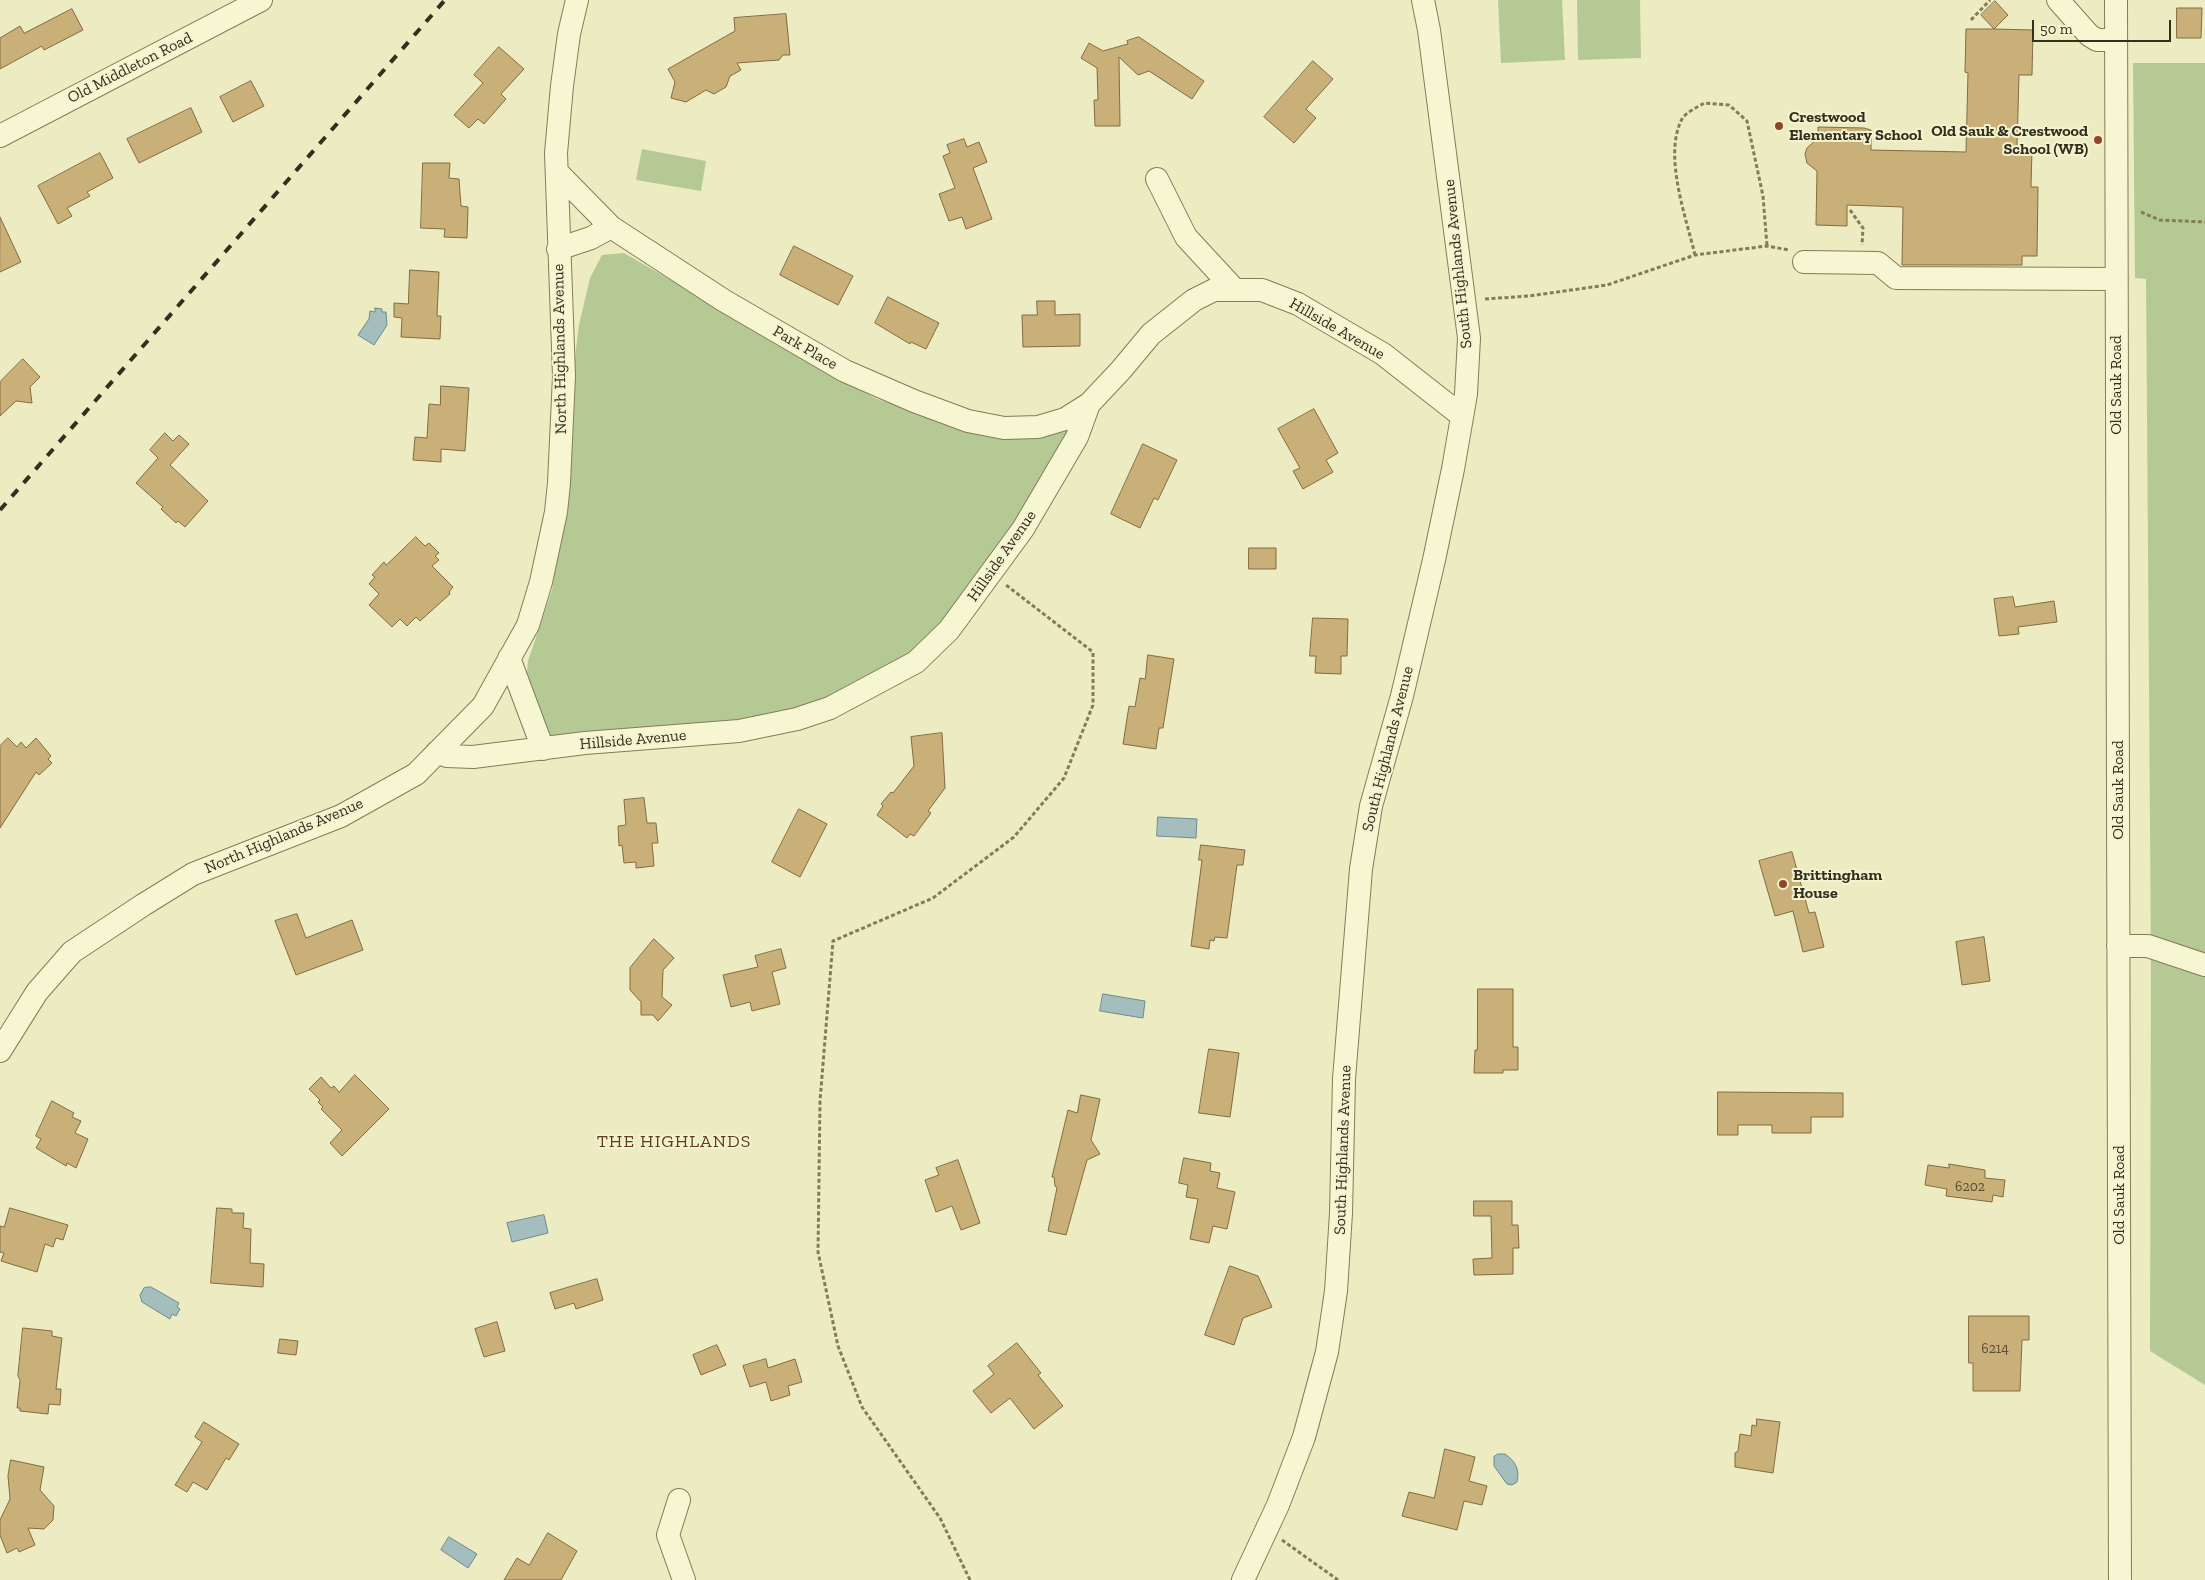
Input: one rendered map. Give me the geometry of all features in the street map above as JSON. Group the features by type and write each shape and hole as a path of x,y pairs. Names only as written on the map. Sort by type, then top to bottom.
{"street":[{"name":"Old Middleton Road","path":"0,136 260,0"},
{"name":"North Highlands Avenue","path":"0,1051 37,992 72,952 143,904 193,874 341,816 416,774 483,706 528,625 541,582 556,512 559,483 564,376 558,249 557,172 562,86 576,0"},
{"name":"South Highlands Avenue","path":"1243,1580 1267,1529 1304,1437 1327,1352 1336,1291 1341,1213 1344,1079 1361,869 1371,806 1402,696 1454,469 1466,394 1468,338 1464,300 1429,30 1423,0"},
{"path":"2058,0 2089,35 2097,40 2116,40"},
{"name":"Old Sauk Road","path":"2116,0 2120,1580"},
{"name":"Park Place","path":"557,172 611,227 724,300 836,366 905,398 968,422 1004,428 1038,427 1065,420 1089,404"},
{"path":"1157,179 1186,237 1234,289"},
{"path":"558,249 591,238 611,227"},
{"path":"1797,256 1878,263 1896,278 2116,280"},
{"name":"Hillside Avenue","path":"437,752 447,756 472,757 585,743 739,731 797,719 830,708 916,662 950,630 1023,529 1077,437 1089,404 1151,334 1194,300 1214,290 1262,290 1298,304 1383,354 1462,416"},
{"path":"509,658 543,749"},
{"path":"2118,946 2148,946 2205,965"},
{"path":"679,1500 668,1535 684,1580"}],"path":[{"path":"1971,20 1990,0"},
{"path":"1695,255 1676,179 1675,143 1683,117 1704,103 1729,106 1747,122 1763,196 1767,246"},
{"path":"1850,210 1863,228 1862,263"},
{"path":"2141,212 2160,220 2205,222"},
{"path":"1464,300 1528,296 1607,285 1695,255 1767,246 1797,256"},
{"path":"970,1580 940,1518 862,1407 838,1346 818,1252 820,1120 833,941 933,898 1014,837 1064,778 1093,705 1093,652 1032,604 989,575"},
{"path":"1267,1529 1338,1580"}],"green space":[{"path":"1498,0 1562,0 1565,60 1501,63"},
{"path":"1577,0 1640,0 1641,58 1578,60"},
{"path":"2133,63 2205,63 2205,1385 2150,1351 2151,959 2146,279 2135,278"},
{"path":"642,149 706,161 701,191 636,180"},
{"path":"624,253 877,399 991,435 1076,420 1005,544 911,658 856,688 798,710 743,724 667,731 547,736 526,685 528,661 552,590 568,486 570,398 579,325 590,278 602,255"}],"water":[{"path":"375,308 386,312 387,325 374,345 358,335 369,319 370,311 375,312"},
{"path":"1158,817 1197,819 1196,838 1157,836"},
{"path":"1103,994 1145,1001 1143,1018 1100,1011"},
{"path":"544,1215 548,1233 512,1242 507,1223"},
{"path":"151,1287 179,1303 177,1307 180,1309 176,1316 172,1314 170,1319 142,1302 140,1295 144,1288"},
{"path":"1498,1454 1505,1454 1516,1466 1518,1473 1517,1482 1512,1485 1507,1484 1494,1466 1494,1457"},
{"path":"449,1537 477,1554 468,1568 441,1550"}],"building":[{"path":"1995,1 2008,15 1994,29 1981,15"},
{"path":"2177,8 2202,8 2201,38 2177,38"},
{"path":"72,9 83,30 44,50 42,46 0,69 0,38 20,26 24,33"},
{"path":"786,14 790,55 783,55 779,60 737,63 741,70 730,76 726,87 714,94 706,90 686,102 671,98 675,82 668,69 735,31 734,18"},
{"path":"1966,29 2033,30 2032,75 2019,75 2017,147 2032,148 2031,187 2038,187 2037,256 2022,256 2022,265 1902,265 1903,207 1847,205 1847,226 1816,225 1817,171 1807,163 1805,154 1807,148 1818,138 1818,127 1864,128 1871,130 1871,150 1966,152 1968,73 1965,72"},
{"path":"1139,37 1204,81 1192,99 1149,71 1138,75 1119,57 1120,126 1095,126 1094,100 1098,100 1097,68 1081,58 1089,43 1103,51 1128,44 1127,41"},
{"path":"499,47 524,69 501,94 506,99 484,124 478,119 469,128 454,115 483,83 474,75"},
{"path":"1313,61 1333,79 1306,109 1316,118 1294,143 1264,117"},
{"path":"251,81 264,106 233,122 220,97"},
{"path":"191,108 202,132 139,163 127,139"},
{"path":"964,139 967,147 979,142 987,162 973,168 992,219 966,229 962,217 949,221 939,194 955,188 943,156 950,153 947,145"},
{"path":"100,153 113,178 87,192 90,196 67,208 72,216 58,224 38,186"},
{"path":"423,163 450,163 449,178 459,179 461,206 468,207 467,238 444,237 445,229 421,228"},
{"path":"0,217 21,262 0,272"},
{"path":"794,246 853,276 838,305 780,275"},
{"path":"410,270 439,272 437,316 441,316 440,339 401,337 402,318 394,317 394,303 408,304"},
{"path":"888,297 939,323 926,349 911,342 910,344 875,323"},
{"path":"1037,301 1055,301 1055,315 1080,314 1080,346 1023,347 1022,315 1037,315"},
{"path":"23,359 40,377 30,387 32,403 16,401 0,416 0,382"},
{"path":"441,386 469,388 465,451 441,449 441,462 413,460 415,437 427,438 429,404 440,405"},
{"path":"1314,409 1338,453 1326,460 1333,472 1303,489 1293,471 1300,468 1278,429"},
{"path":"165,433 173,441 179,435 189,444 170,465 208,501 185,527 178,521 176,523 161,509 163,507 136,483 158,458 150,450"},
{"path":"1143,444 1177,460 1158,500 1154,498 1140,528 1111,514"},
{"path":"416,537 425,546 429,543 439,553 435,556 439,560 432,566 453,587 449,592 450,594 420,621 416,617 407,626 400,619 392,627 369,605 379,594 369,584 375,577 372,575 384,562 386,565"},
{"path":"1249,548 1276,548 1276,569 1249,569"},
{"path":"2013,597 2015,607 2054,601 2057,622 2018,627 2019,634 1999,636 1994,599"},
{"path":"1313,618 1348,619 1347,656 1341,656 1341,674 1315,673 1316,656 1310,656"},
{"path":"1148,655 1174,659 1163,728 1159,728 1156,749 1123,744 1129,706 1135,707 1140,678 1145,679"},
{"path":"942,733 945,788 928,811 931,813 914,836 910,834 907,838 877,815 883,806 881,804 891,792 893,793 914,766 911,737"},
{"path":"8,738 17,747 21,742 26,748 36,738 51,756 48,759 52,763 39,775 36,772 0,828 0,746"},
{"path":"644,798 647,823 656,823 658,843 652,843 654,866 636,868 636,862 624,863 622,845 619,846 618,826 626,825 624,800"},
{"path":"799,809 827,824 800,877 772,862"},
{"path":"1201,845 1245,850 1243,865 1237,865 1227,938 1215,937 1214,941 1210,940 1209,949 1191,946 1202,860 1199,860"},
{"name":"Brittingham House","path":"1792,852 1809,913 1815,912 1824,947 1803,952 1793,911 1775,916 1759,861"},
{"path":"297,914 306,938 352,920 363,950 296,975 275,921"},
{"path":"1984,937 1990,981 1962,985 1956,942"},
{"path":"654,939 674,958 663,970 662,997 672,1005 658,1021 653,1015 641,1015 641,1002 630,990 630,968"},
{"path":"781,949 786,968 772,972 780,1004 752,1011 750,1002 731,1007 723,975 758,967 755,956"},
{"path":"1478,989 1513,989 1513,1047 1518,1047 1518,1070 1503,1070 1503,1073 1474,1073 1475,1050 1477,1050"},
{"path":"1209,1049 1239,1053 1230,1117 1199,1113"},
{"path":"355,1075 389,1109 342,1156 330,1143 342,1130 321,1109 323,1107 318,1102 320,1100 309,1089 321,1077 331,1088 334,1086 339,1092"},
{"path":"1718,1092 1843,1093 1843,1117 1811,1117 1811,1133 1772,1133 1772,1125 1738,1125 1738,1135 1718,1135"},
{"path":"1081,1095 1100,1099 1091,1140 1100,1154 1087,1160 1066,1235 1048,1231 1057,1188 1054,1177 1052,1177 1068,1110 1077,1113"},
{"path":"52,1101 74,1113 72,1117 81,1121 75,1133 88,1139 76,1168 67,1163 66,1166 36,1148 41,1139 36,1136"},
{"path":"1184,1158 1211,1163 1210,1171 1220,1173 1217,1188 1235,1192 1227,1229 1213,1226 1209,1243 1190,1239 1198,1199 1186,1197 1188,1185 1179,1183"},
{"path":"958,1160 980,1223 961,1230 952,1206 936,1212 925,1180 939,1175 936,1168"},
{"path":"1949,1164 1985,1170 1985,1178 2005,1180 2003,1197 1993,1195 1992,1202 1946,1196 1947,1189 1925,1185 1928,1165 1949,1168"},
{"path":"1474,1201 1512,1201 1512,1225 1518,1225 1519,1248 1513,1248 1513,1274 1474,1275 1473,1259 1492,1258 1491,1216 1474,1216"},
{"path":"10,1208 68,1225 63,1240 56,1238 53,1247 45,1244 37,1272 1,1261 4,1253 0,1252 0,1226 4,1227"},
{"path":"217,1208 232,1209 232,1213 244,1213 243,1228 251,1229 250,1263 264,1264 263,1287 211,1283"},
{"path":"1230,1266 1258,1276 1272,1307 1243,1318 1234,1345 1205,1335"},
{"path":"597,1279 603,1300 576,1309 574,1303 555,1309 550,1293"},
{"path":"1969,1316 2029,1316 2029,1340 2022,1340 2020,1391 1973,1391 1973,1363 1969,1363"},
{"path":"497,1322 505,1351 484,1357 475,1329"},
{"path":"23,1328 52,1331 52,1336 62,1338 56,1389 61,1389 60,1405 49,1404 48,1414 20,1411 20,1408 17,1408"},
{"path":"280,1339 298,1341 296,1355 278,1353"},
{"path":"1017,1343 1041,1373 1038,1375 1063,1406 1034,1429 1010,1398 991,1413 973,1391 994,1374 988,1366"},
{"path":"717,1345 726,1365 701,1375 693,1355"},
{"path":"766,1359 768,1368 795,1359 802,1382 788,1386 790,1395 771,1401 766,1382 750,1387 743,1366"},
{"path":"1757,1419 1780,1422 1773,1473 1735,1467 1735,1453 1738,1451 1740,1434 1751,1436 1752,1425 1756,1426"},
{"path":"204,1422 239,1444 229,1460 226,1458 207,1490 193,1482 187,1492 175,1485 202,1442 195,1437"},
{"path":"1445,1449 1475,1457 1469,1481 1487,1486 1482,1505 1464,1501 1457,1530 1402,1516 1409,1492 1434,1498"},
{"path":"11,1460 44,1467 40,1490 54,1506 53,1520 44,1529 28,1528 35,1545 19,1552 17,1548 7,1553 0,1535 0,1520 10,1499 8,1476"},
{"path":"548,1533 577,1551 561,1580 504,1580 517,1558 529,1565"}],"railway":[{"path":"0,510 445,0"}],"place":[{"name":"Crestwood Elementary School","path":"1779,126"},
{"name":"Old Sauk & Crestwood School (WB)","path":"2098,140"},
{"name":"Brittingham House","path":"1783,884"}],"district":[{"name":"THE HIGHLANDS","path":"674,1142"}]}
